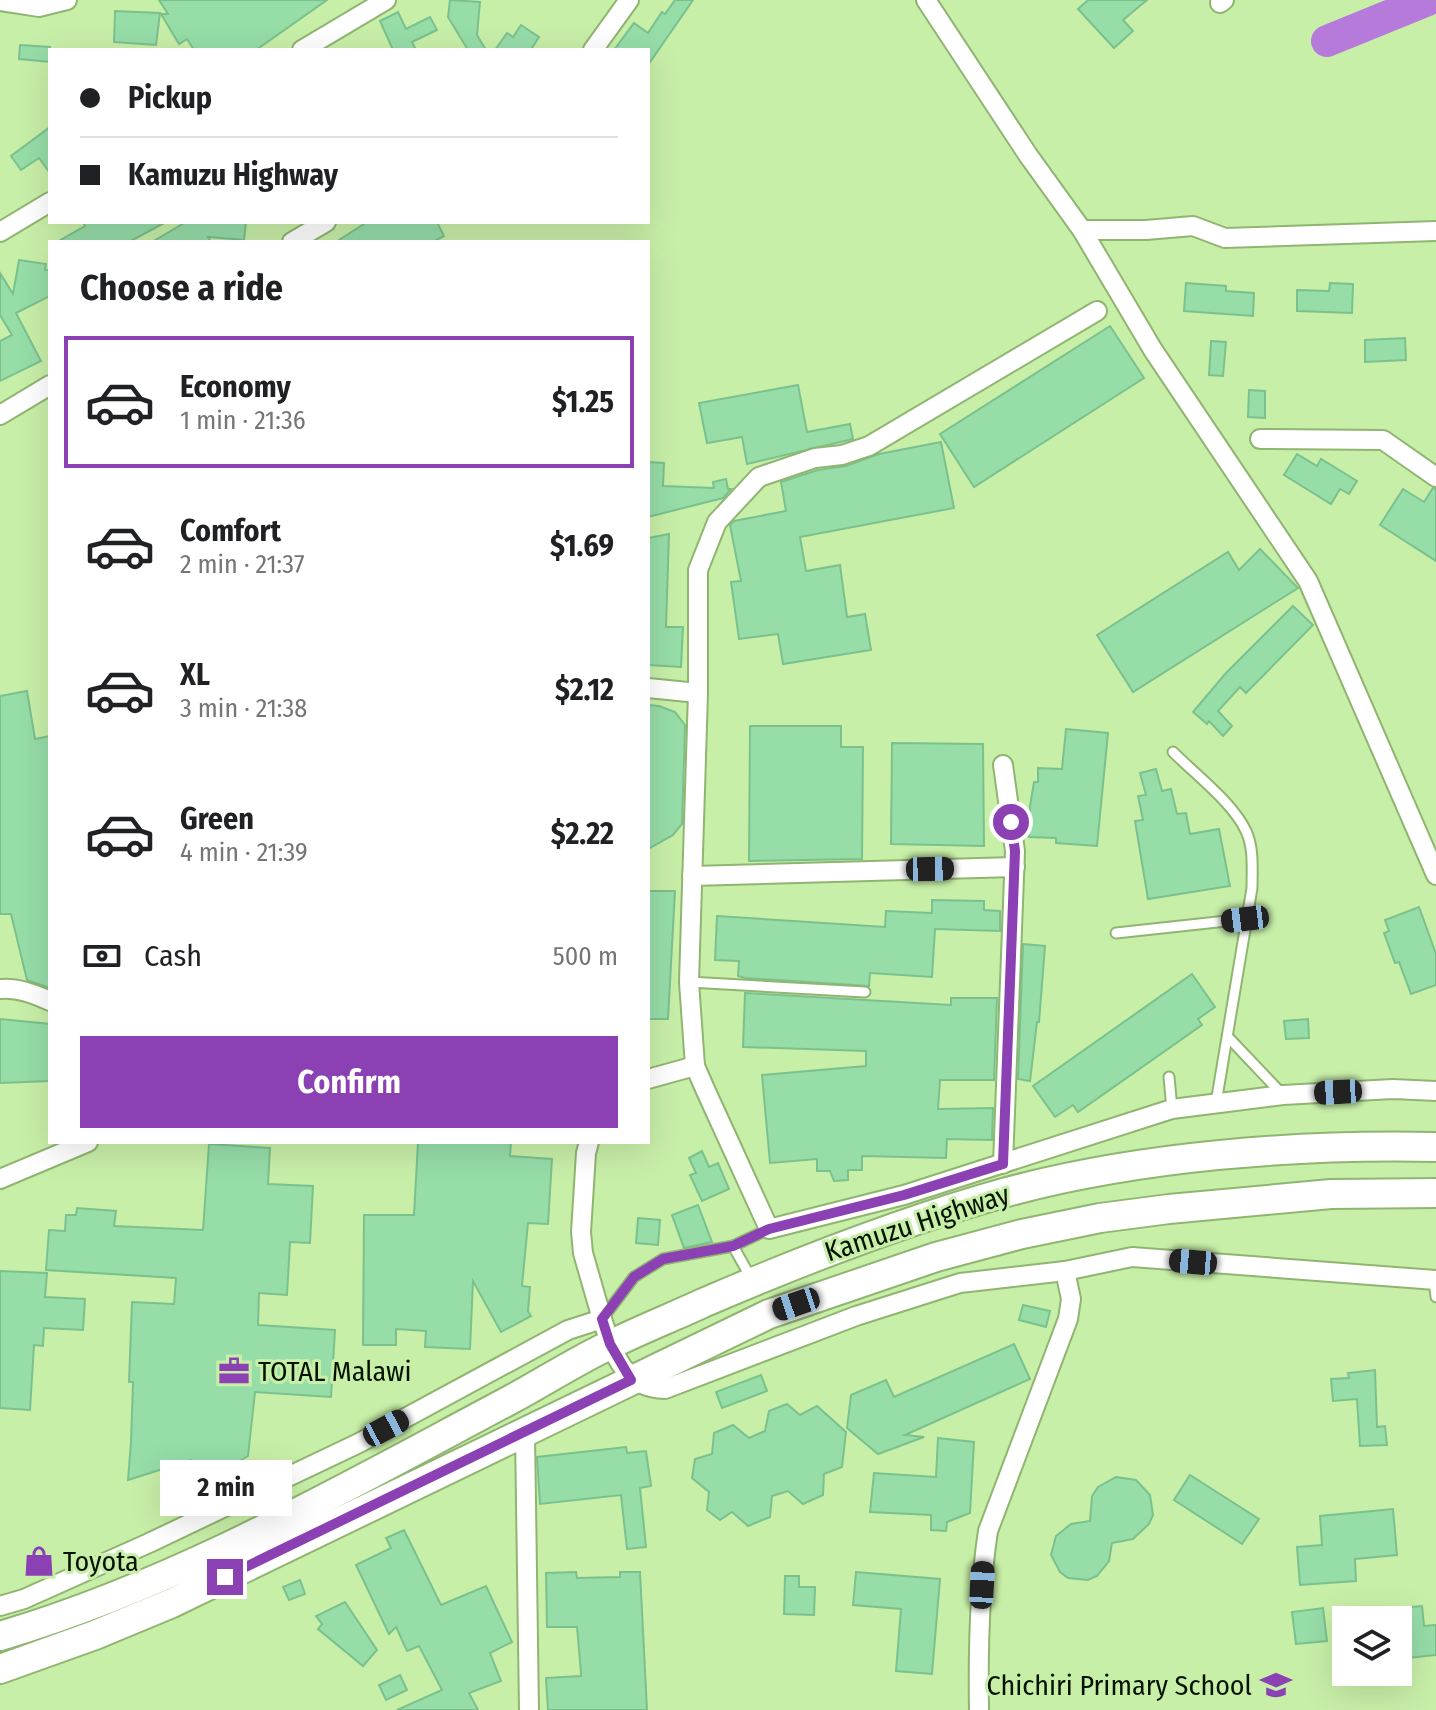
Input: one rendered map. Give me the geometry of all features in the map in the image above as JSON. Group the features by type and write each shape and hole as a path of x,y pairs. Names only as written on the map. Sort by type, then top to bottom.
{"highway":[{"name":"Kamuzu Highway","path":"0,1636 162,1578 309,1505 606,1331 753,1282 828,1250 1010,1191 1092,1174 1240,1154 1331,1148 1436,1147"},
{"name":"Kamuzu Highway","path":"0,1669 172,1603 769,1314 936,1257 1022,1234 1100,1218 1230,1202 1331,1194 1436,1193"}],"street":[{"path":"0,1 39,7 67,0"},
{"path":"305,48 386,0"},
{"path":"594,48 629,0"},
{"path":"926,0 1028,155 1082,230 1153,350 1308,581 1436,875"},
{"path":"0,232 48,203"},
{"path":"295,240 323,224"},
{"path":"1082,230 1193,226 1225,238 1436,231"},
{"path":"1097,311 869,446 842,455 815,458 759,477 736,498 717,522 698,570 698,693 689,982 695,1066 769,1229 904,1195 1172,1109 1283,1095 1393,1089 1436,1091"},
{"path":"0,415 48,386"},
{"path":"1260,439 1383,440 1436,477"},
{"path":"650,688 698,693"},
{"path":"1003,765 1015,851 1003,1164"},
{"path":"692,876 1015,867"},
{"path":"0,989 8,988 48,1000"},
{"path":"650,1078 695,1066"},
{"path":"0,1179 83,1144"},
{"path":"588,1144 581,1232 588,1272 606,1331 631,1380 649,1387 665,1389 856,1316 960,1283 1065,1271 1132,1257 1435,1286"},
{"path":"979,1710 978,1659 988,1531 1068,1319 1071,1299 1065,1271"},
{"path":"0,1606 24,1599 149,1543 331,1456 568,1330 606,1331"},
{"path":"525,1433 529,1710"}],"lane":[{"path":"1173,752 1230,808 1247,833 1252,859 1252,888 1216,1103"},
{"path":"1116,933 1245,919"},
{"path":"689,982 865,992"},
{"path":"1228,1037 1283,1095"},
{"path":"1169,1077 1172,1109"},
{"path":"606,1331 634,1277 647,1268 674,1256 733,1246 769,1229"},
{"path":"733,1246 753,1282"}],"building":[{"path":"159,0 327,0 259,48 193,48 187,39 179,44 161,14 168,14"},
{"path":"450,0 480,2 477,35 485,48 467,48 448,17"},
{"path":"675,0 693,0 650,62 650,48 615,48 634,23 648,33 662,12 665,14"},
{"path":"1088,0 1147,0 1123,20 1133,31 1114,48 1078,9"},
{"path":"115,11 160,13 156,45 114,42"},
{"path":"398,12 406,29 430,17 437,30 412,42 415,48 392,48 380,21"},
{"path":"521,25 539,37 532,48 496,48 507,33 513,37"},
{"path":"20,45 50,47 48,62 19,59"},
{"path":"48,128 48,170 39,158 21,170 11,156"},
{"path":"162,224 133,240 60,240 85,226"},
{"path":"183,224 246,224 244,240 208,237 210,240 155,240"},
{"path":"364,224 438,224 444,236 437,240 339,240"},
{"path":"19,260 46,264 48,297 16,313 41,361 0,381 0,341 12,335 0,315 0,273 13,294"},
{"path":"1186,283 1226,286 1226,291 1254,293 1253,316 1184,311"},
{"path":"1330,283 1353,284 1352,313 1297,311 1297,290 1329,291"},
{"path":"1110,326 1144,378 974,487 940,434"},
{"path":"1405,338 1406,360 1365,362 1365,340"},
{"path":"1211,341 1226,342 1223,376 1209,375"},
{"path":"798,385 807,432 850,424 853,439 747,464 742,437 707,443 699,403"},
{"path":"1249,390 1265,391 1265,418 1248,417"},
{"path":"941,442 954,508 800,537 806,571 840,565 847,617 865,614 871,650 783,664 778,634 739,639 731,582 741,581 730,525 734,521 786,511 781,482 818,470 846,466 879,454"},
{"path":"1297,454 1317,466 1321,459 1357,481 1349,494 1340,489 1331,504 1284,475"},
{"path":"650,462 664,463 663,486 714,488 713,482 726,479 728,489 731,489 723,498 650,516"},
{"path":"1433,488 1436,489 1436,561 1380,525 1403,489 1424,502"},
{"path":"669,534 666,627 683,627 681,667 650,665 650,538"},
{"path":"1260,549 1298,588 1133,692 1097,635 1228,552 1239,570"},
{"path":"1293,606 1313,625 1246,693 1240,687 1218,711 1232,726 1223,736 1209,721 1207,724 1193,712 1226,673"},
{"path":"27,691 35,739 48,736 48,987 27,980 11,914 0,914 0,696"},
{"path":"650,705 675,712 685,725 682,824 673,835 650,848"},
{"path":"750,726 841,726 841,747 863,747 862,859 749,861"},
{"path":"1066,729 1108,733 1097,846 1056,843 1056,838 1029,837 1030,806 1034,782 1038,782 1038,768 1062,769"},
{"path":"892,743 983,744 984,846 891,844"},
{"path":"1156,769 1162,791 1171,789 1177,814 1186,813 1190,834 1219,829 1230,886 1148,899 1135,821 1143,820 1138,796 1146,795 1140,773"},
{"path":"650,891 675,891 668,1019 650,1019"},
{"path":"932,900 984,901 984,910 1000,911 1000,931 935,929 932,977 870,973 869,986 745,978 738,976 739,961 715,960 717,916 885,927 886,911 932,913"},
{"path":"1419,907 1436,954 1436,985 1411,994 1384,933 1389,931 1385,920"},
{"path":"1023,944 1045,946 1039,1022 1030,1081 1018,1079"},
{"path":"1192,974 1215,1007 1198,1019 1202,1025 1078,1112 1073,1105 1055,1117 1033,1086"},
{"path":"745,993 951,1005 951,998 997,998 994,1080 940,1080 938,1109 993,1108 992,1140 947,1139 946,1158 862,1156 862,1170 848,1170 848,1180 834,1181 830,1171 817,1171 817,1159 770,1163 762,1075 866,1066 866,1051 743,1047"},
{"path":"0,1019 48,1024 48,1081 0,1083"},
{"path":"1308,1019 1309,1038 1286,1039 1284,1021"},
{"path":"209,1144 270,1148 268,1184 313,1186 310,1243 290,1242 287,1295 259,1293 258,1325 335,1330 331,1397 255,1392 248,1456 188,1491 191,1460 128,1480 133,1382 129,1382 132,1302 174,1304 176,1278 46,1270 49,1230 65,1231 66,1215 76,1215 77,1208 116,1211 114,1226 203,1230"},
{"path":"418,1144 511,1144 510,1156 552,1159 548,1224 528,1223 522,1286 530,1287 528,1311 531,1316 501,1332 473,1281 470,1349 425,1347 426,1331 396,1329 396,1345 363,1345 364,1215 414,1215"},
{"path":"702,1151 709,1167 718,1163 729,1189 702,1201 690,1175 696,1173 689,1158"},
{"path":"698,1205 712,1242 684,1248 672,1215"},
{"path":"638,1218 660,1220 658,1245 636,1243"},
{"path":"0,1271 47,1273 45,1297 85,1299 83,1330 44,1328 43,1346 34,1345 30,1410 0,1408"},
{"path":"1023,1305 1050,1311 1046,1327 1019,1320"},
{"path":"1014,1344 1030,1379 905,1435 924,1437 878,1454 847,1428 851,1395 886,1380 894,1397"},
{"path":"1375,1370 1377,1427 1385,1426 1387,1445 1360,1446 1357,1399 1333,1401 1331,1379 1349,1378 1348,1373"},
{"path":"761,1375 767,1391 722,1408 716,1392"},
{"path":"787,1404 800,1415 817,1406 846,1432 842,1467 824,1474 823,1495 803,1504 788,1491 772,1496 770,1517 748,1526 732,1512 720,1520 707,1510 709,1492 692,1478 695,1459 712,1454 714,1433 733,1425 749,1438 765,1431 769,1411"},
{"path":"938,1438 974,1442 970,1513 947,1522 946,1531 931,1530 931,1515 870,1512 874,1473 936,1477"},
{"path":"626,1447 627,1453 646,1451 651,1486 640,1488 646,1547 627,1549 621,1495 540,1504 537,1457"},
{"path":"1190,1475 1259,1519 1242,1544 1174,1500"},
{"path":"1116,1477 1136,1480 1150,1495 1153,1515 1149,1524 1133,1539 1112,1543 1109,1561 1097,1576 1088,1580 1068,1578 1060,1572 1051,1555 1056,1536 1071,1524 1090,1521 1092,1496 1098,1487"},
{"path":"1393,1509 1397,1555 1355,1559 1356,1581 1300,1585 1297,1547 1322,1545 1320,1516"},
{"path":"404,1530 441,1605 486,1586 512,1642 490,1653 501,1681 469,1693 478,1710 397,1710 442,1690 419,1646 407,1651 396,1627 389,1634 356,1565 391,1548 386,1538"},
{"path":"576,1572 577,1578 620,1577 620,1572 640,1572 647,1710 548,1710 546,1678 581,1676 581,1673 577,1627 547,1627 546,1573"},
{"path":"856,1572 940,1579 932,1674 896,1671 901,1609 853,1605"},
{"path":"785,1576 799,1576 799,1587 815,1587 814,1615 784,1614"},
{"path":"300,1580 305,1594 289,1600 283,1587"},
{"path":"345,1602 377,1650 363,1666 318,1629 322,1624 316,1616"},
{"path":"1422,1606 1424,1626 1436,1625 1436,1655 1412,1658 1412,1607"},
{"path":"1323,1608 1327,1641 1296,1644 1292,1612"},
{"path":"400,1675 407,1690 386,1700 379,1685"}],"waterway":[{"path":"1327,41 1428,0"}],"place":[{"name":"TOTAL Malawi","path":"234,1371"},
{"name":"Toyota","path":"39,1561"},
{"name":"Chichiri Primary School","path":"1276,1685"}],"route":[{"path":"225,1577 631,1380 610,1344 602,1319 634,1277 663,1259 733,1246 769,1229 904,1195 1003,1164 1015,851 1011,822"}]}
